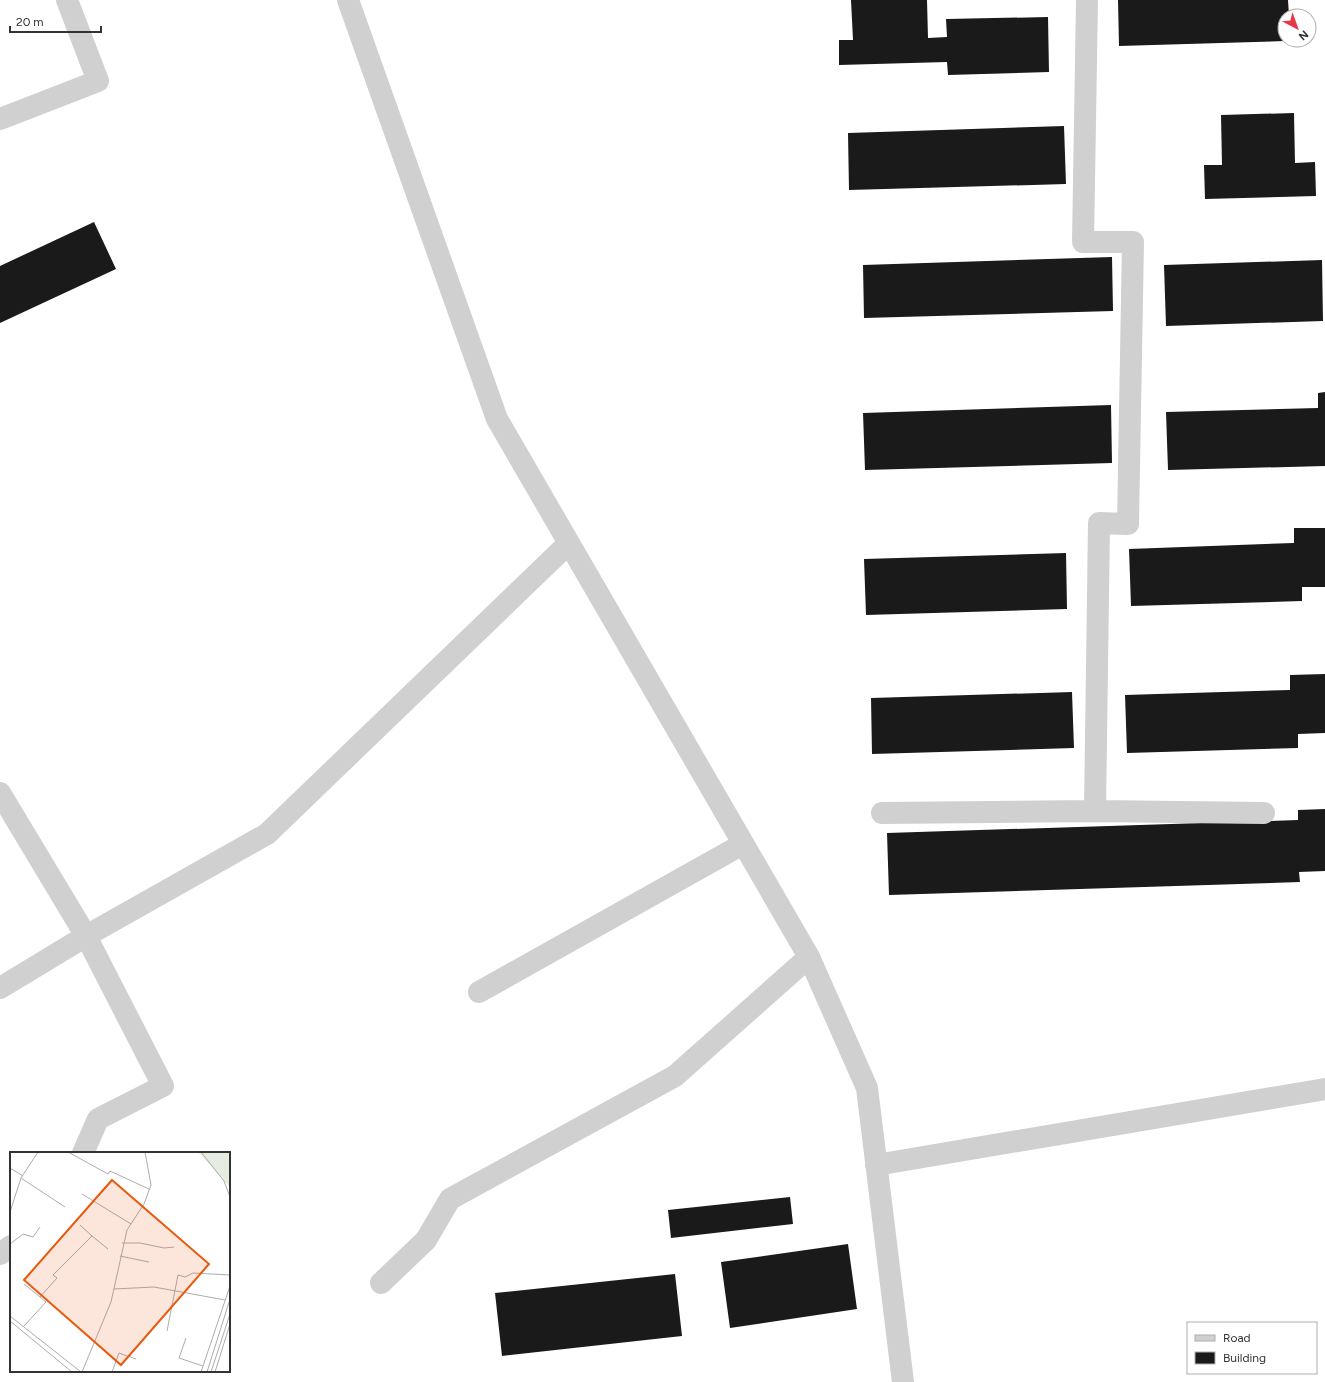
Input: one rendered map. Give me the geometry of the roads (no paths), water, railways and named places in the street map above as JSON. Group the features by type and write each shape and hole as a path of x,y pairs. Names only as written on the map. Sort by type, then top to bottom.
{"street":[{"path":"0,119 98,81 67,0"},
{"path":"348,0 497,419 809,957 867,1088 903,1382"},
{"path":"1087,0 1083,242 1133,242 1128,524 1099,523 1095,811"},
{"path":"0,988 86,936 267,834 569,543"},
{"path":"0,793 86,936 162,1086 98,1119 83,1152"},
{"path":"882,813 1095,811 1264,813"},
{"path":"479,992 743,844"},
{"path":"381,1283 426,1240 450,1199 675,1076 809,957"},
{"path":"876,1165 1325,1089"},
{"path":"0,1254 10,1247"}]}
